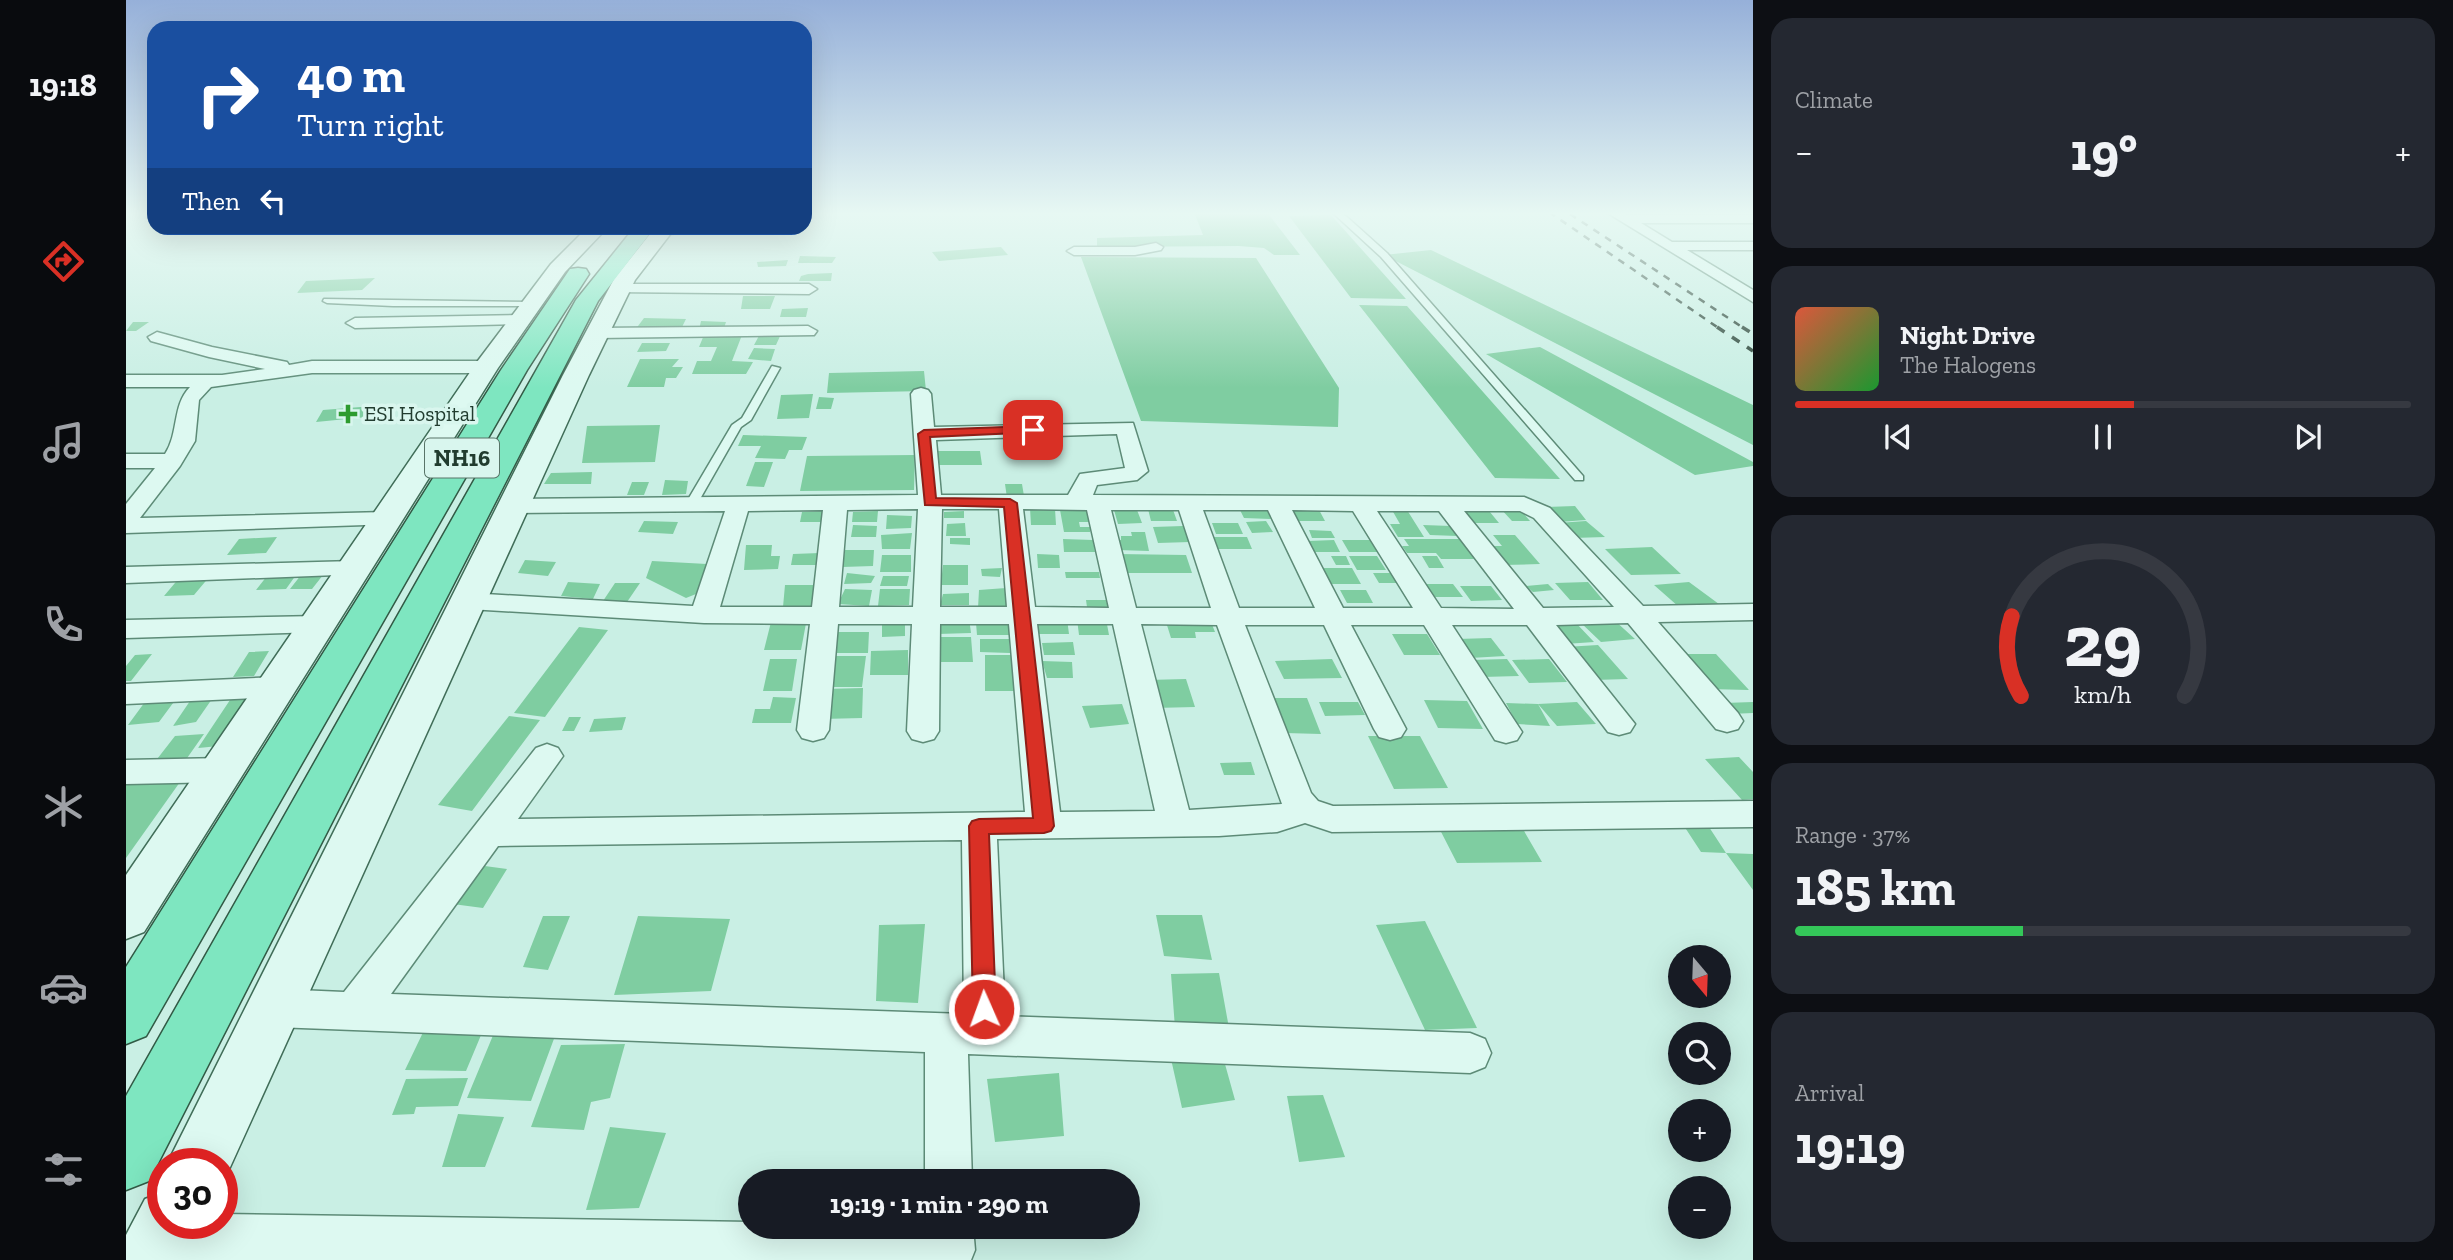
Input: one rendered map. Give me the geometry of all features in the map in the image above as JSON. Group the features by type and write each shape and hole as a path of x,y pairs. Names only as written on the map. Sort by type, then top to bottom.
{"highway":[{"name":"NH16","path":"126,1017 521,360 561,296 580,271"},
{"name":"NH16","path":"126,1158 587,300 619,271"}],"main road":[{"path":"127,915 486,367 556,271"},
{"path":"207,1148 512,506 597,333 620,289 634,271"}],"street":[{"path":"1710,271 1753,297"},
{"path":"1722,278 1753,278"},
{"path":"620,289 809,289"},
{"path":"355,323 525,312"},
{"path":"597,333 808,331"},
{"path":"157,337 209,352 293,368"},
{"path":"126,381 205,382 293,368 486,367"},
{"path":"126,520 172,461 184,441 189,399 205,382"},
{"path":"921,394 928,433 930,502 923,731"},
{"path":"928,433 1126,427 1138,468 1129,475 1088,479 1080,498 1086,502 1123,616 1175,823"},
{"path":"126,461 172,461"},
{"path":"512,506 930,502 1516,504 1537,509 1637,616 1727,721"},
{"path":"704,615 739,503"},
{"path":"813,730 836,503"},
{"path":"1010,503 1044,826"},
{"path":"1189,503 1296,799 1306,810 1332,819 1753,814"},
{"path":"1276,503 1390,729"},
{"path":"1360,503 1506,732"},
{"path":"1445,503 1619,724"},
{"path":"126,526 386,519"},
{"path":"126,575 354,569"},
{"path":"469,601 704,615 1533,617 1753,612"},
{"path":"126,629 318,624"},
{"path":"126,694 276,687"},
{"path":"354,1011 547,756"},
{"path":"126,772 223,770"},
{"path":"489,833 1175,823 1268,820 1306,810"},
{"path":"949,1169 965,1034 979,826"},
{"path":"275,1008 1470,1053"},
{"path":"160,1241 950,1250 950,1239"}],"lane":[{"path":"1398,271 1579,478"},
{"path":"327,301 525,312"},
{"path":"692,503 737,425 746,420 775,368"}],"building":[{"path":"1086,271 1264,271 1339,388 1338,427 1141,421"},
{"path":"1330,271 1381,271 1406,299 1351,298"},
{"path":"1415,271 1474,271 1753,405 1753,445"},
{"path":"832,273 831,281 799,281 801,276 808,274"},
{"path":"375,278 362,290 297,293 306,281"},
{"path":"743,296 775,296 770,309 741,309"},
{"path":"1359,305 1407,306 1560,479 1495,478"},
{"path":"808,308 806,317 780,317 782,309"},
{"path":"644,318 686,319 680,331 635,330"},
{"path":"701,321 726,322 723,331 699,330"},
{"path":"133,322 149,322 136,331 126,331"},
{"path":"760,334 781,334 776,345 754,345"},
{"path":"704,335 742,335 732,361 753,362 746,374 692,374 697,361 711,361 717,347 699,347"},
{"path":"642,343 670,343 666,351 637,352"},
{"path":"1540,347 1753,462 1753,466 1695,475 1486,354"},
{"path":"754,348 775,349 771,361 748,359"},
{"path":"640,359 679,359 672,367 683,367 676,378 666,378 664,387 627,387"},
{"path":"924,371 926,391 827,393 829,373"},
{"path":"813,394 809,418 777,419 781,395"},
{"path":"819,397 834,398 831,409 816,409"},
{"path":"373,406 367,417 316,422 323,410"},
{"path":"660,425 655,462 582,463 587,426"},
{"path":"743,435 807,437 802,450 789,450 785,459 755,458 761,446 738,446"},
{"path":"935,451 980,451 982,465 936,465"},
{"path":"915,455 914,490 800,491 807,456"},
{"path":"755,462 773,462 764,487 746,486"},
{"path":"592,472 591,484 544,484 551,473"},
{"path":"665,480 688,481 686,494 662,495"},
{"path":"632,482 649,482 644,495 627,495"},
{"path":"1005,484 1022,484 1024,496 1007,498"},
{"path":"1238,506 1265,506 1271,519 1244,518"},
{"path":"1485,506 1499,523 1469,523 1456,507"},
{"path":"1575,506 1586,520 1559,522 1546,507"},
{"path":"1172,507 1177,521 1151,521 1148,509"},
{"path":"1518,507 1530,521 1512,521 1500,508"},
{"path":"1030,508 1055,509 1056,525 1031,525"},
{"path":"1289,508 1318,508 1325,521 1295,521"},
{"path":"1090,509 1092,522 1079,522 1080,527 1090,527 1090,532 1064,532 1060,510"},
{"path":"1114,510 1137,510 1142,523 1118,524"},
{"path":"1392,510 1407,510 1424,537 1398,537 1390,524 1400,524"},
{"path":"826,511 825,522 800,522 802,512"},
{"path":"878,511 877,522 852,522 853,512"},
{"path":"964,511 964,518 944,518 944,512"},
{"path":"887,515 912,516 911,528 886,529"},
{"path":"644,521 678,522 673,534 638,532"},
{"path":"1266,521 1273,532 1252,533 1246,522"},
{"path":"1586,521 1605,537 1573,538 1558,523"},
{"path":"965,523 966,536 946,536 947,524"},
{"path":"1212,523 1238,523 1243,534 1216,534"},
{"path":"853,525 877,526 876,537 851,537"},
{"path":"1423,525 1451,526 1458,536 1430,535"},
{"path":"1183,526 1190,542 1158,543 1153,527"},
{"path":"1309,530 1331,531 1335,538 1312,538"},
{"path":"1131,532 1145,532 1149,551 1117,550 1115,541 1121,540 1121,536 1132,536"},
{"path":"912,533 910,549 882,549 881,535"},
{"path":"1493,535 1515,535 1540,564 1503,565 1488,546 1502,546"},
{"path":"277,537 266,553 227,555 239,539"},
{"path":"1214,537 1247,537 1252,549 1218,549"},
{"path":"950,538 970,538 970,545 950,544"},
{"path":"1063,539 1093,540 1095,552 1064,552"},
{"path":"1404,539 1460,539 1474,559 1441,559 1436,553 1407,553 1402,546 1409,546"},
{"path":"1334,540 1340,552 1314,552 1308,541"},
{"path":"1342,540 1370,540 1378,552 1349,552"},
{"path":"746,545 772,545 771,556 780,556 778,569 744,570"},
{"path":"1652,547 1681,574 1631,575 1605,549"},
{"path":"845,550 874,550 873,566 842,567"},
{"path":"820,553 818,565 791,565 793,554"},
{"path":"1037,554 1059,555 1060,568 1038,568"},
{"path":"1117,554 1186,555 1192,573 1121,573"},
{"path":"882,555 911,555 911,572 880,572"},
{"path":"1331,556 1346,556 1350,565 1336,565"},
{"path":"1349,556 1377,556 1386,570 1357,570"},
{"path":"1422,556 1437,556 1444,568 1429,568"},
{"path":"525,560 556,562 548,576 518,573"},
{"path":"652,561 707,564 701,592 686,598 646,578"},
{"path":"943,565 968,565 968,585 934,585 932,574 942,574"},
{"path":"1002,568 1000,577 982,576 981,569"},
{"path":"1321,568 1352,568 1361,584 1329,584"},
{"path":"1065,572 1099,572 1100,578 1066,578"},
{"path":"847,573 875,576 871,583 844,584"},
{"path":"1373,573 1393,573 1399,583 1379,583"},
{"path":"296,575 286,589 256,590 267,576"},
{"path":"301,575 323,575 312,589 290,589"},
{"path":"210,576 194,595 164,596 180,577"},
{"path":"883,576 909,576 907,586 880,586"},
{"path":"568,582 600,584 593,599 561,596"},
{"path":"1588,582 1603,600 1570,600 1555,583"},
{"path":"1689,582 1723,607 1679,607 1654,585"},
{"path":"615,583 640,583 627,602 603,601"},
{"path":"1424,584 1453,584 1463,597 1433,597"},
{"path":"1548,584 1554,590 1533,592 1526,586"},
{"path":"785,585 814,585 811,607 783,607"},
{"path":"1460,586 1491,586 1502,600 1471,601"},
{"path":"1006,588 1008,608 978,608 979,590"},
{"path":"845,589 872,590 869,606 838,604"},
{"path":"880,589 910,589 909,605 878,606"},
{"path":"1340,590 1366,590 1373,603 1347,603"},
{"path":"969,593 969,605 940,605 943,594"},
{"path":"1086,600 1106,600 1108,607 1087,607"},
{"path":"772,618 807,618 801,650 764,650"},
{"path":"937,618 969,618 971,633 938,634"},
{"path":"905,619 905,636 882,637 882,620"},
{"path":"1033,619 1067,619 1069,634 1035,634"},
{"path":"1077,619 1106,619 1109,635 1079,635"},
{"path":"1613,619 1635,639 1601,642 1580,622"},
{"path":"1010,622 1012,635 977,635 976,623"},
{"path":"1166,622 1211,622 1215,632 1195,632 1196,638 1171,638"},
{"path":"1576,623 1594,642 1565,644 1548,624"},
{"path":"579,627 608,630 545,717 514,713"},
{"path":"838,632 869,632 868,653 836,653"},
{"path":"1392,634 1427,634 1440,655 1404,655"},
{"path":"938,637 971,637 973,662 939,662"},
{"path":"1491,638 1505,656 1470,658 1457,639"},
{"path":"980,639 1009,639 1010,653 980,652"},
{"path":"1073,642 1075,655 1044,655 1042,643"},
{"path":"1598,645 1628,679 1594,680 1565,647"},
{"path":"908,650 908,675 870,675 871,651"},
{"path":"269,651 254,676 233,677 249,652"},
{"path":"152,654 131,681 126,681 126,666 135,655"},
{"path":"1677,654 1716,654 1749,690 1709,689"},
{"path":"985,655 1013,655 1014,691 985,691"},
{"path":"835,656 866,656 862,687 830,687"},
{"path":"770,659 797,659 792,691 763,691"},
{"path":"1332,659 1342,678 1284,679 1275,661"},
{"path":"1507,659 1519,676 1482,677 1470,660"},
{"path":"1549,659 1567,682 1529,683 1512,660"},
{"path":"1042,661 1072,662 1073,678 1047,678"},
{"path":"1186,679 1195,707 1154,708 1147,680"},
{"path":"863,688 862,718 822,719 824,689"},
{"path":"150,695 179,695 159,722 128,725"},
{"path":"773,697 796,698 791,723 752,723 755,709 770,709"},
{"path":"1270,698 1307,698 1321,734 1285,733"},
{"path":"212,699 196,722 173,726 190,701"},
{"path":"250,699 219,746 198,748 230,700"},
{"path":"1424,700 1467,701 1483,729 1438,728"},
{"path":"1319,702 1358,702 1365,715 1325,716"},
{"path":"1577,702 1596,724 1557,726 1538,704"},
{"path":"1753,702 1753,713 1730,714 1724,703"},
{"path":"1506,703 1538,704 1550,726 1517,724"},
{"path":"1122,704 1129,724 1090,728 1082,706"},
{"path":"509,716 540,720 472,811 438,805"},
{"path":"569,717 581,717 574,731 562,731"},
{"path":"626,717 622,730 589,732 594,719"},
{"path":"204,734 185,761 154,763 175,736"},
{"path":"1368,736 1420,736 1448,788 1394,789"},
{"path":"1739,757 1753,772 1753,799 1742,800 1705,759"},
{"path":"1251,762 1255,775 1224,775 1220,763"},
{"path":"180,782 126,858 126,784"},
{"path":"1437,824 1520,824 1542,862 1457,863"},
{"path":"1684,826 1709,827 1726,853 1701,852"},
{"path":"1726,853 1753,854 1753,890"},
{"path":"470,864 507,869 483,908 445,903"},
{"path":"1156,915 1202,915 1212,960 1164,956"},
{"path":"543,916 570,916 548,970 523,967"},
{"path":"638,916 730,919 711,991 614,995"},
{"path":"1425,921 1477,1028 1425,1030 1376,925"},
{"path":"925,924 918,1003 876,1001 879,925"},
{"path":"1219,973 1229,1028 1175,1028 1171,974"},
{"path":"428,1022 484,1028 466,1071 405,1070"},
{"path":"494,1033 555,1036 531,1101 467,1098"},
{"path":"625,1044 610,1098 591,1102 584,1130 531,1127 561,1045"},
{"path":"1223,1057 1235,1100 1182,1108 1171,1059"},
{"path":"1059,1073 1064,1136 995,1142 987,1079"},
{"path":"468,1078 458,1106 416,1107 414,1114 392,1115 406,1079"},
{"path":"1323,1095 1345,1157 1299,1162 1287,1096"},
{"path":"458,1114 504,1117 485,1167 442,1167"},
{"path":"610,1127 666,1133 639,1208 586,1210"}],"railway":[{"path":"1635,271 1720,329"},
{"path":"1656,271 1745,329"},
{"path":"1742,327 1753,334"},
{"path":"1720,329 1753,351"}],"place":[{"name":"ESI Hospital","path":"348,414"}],"route":[{"path":"984,1009 979,826 1044,826 1010,503 930,502 924,434 1033,430"}]}
